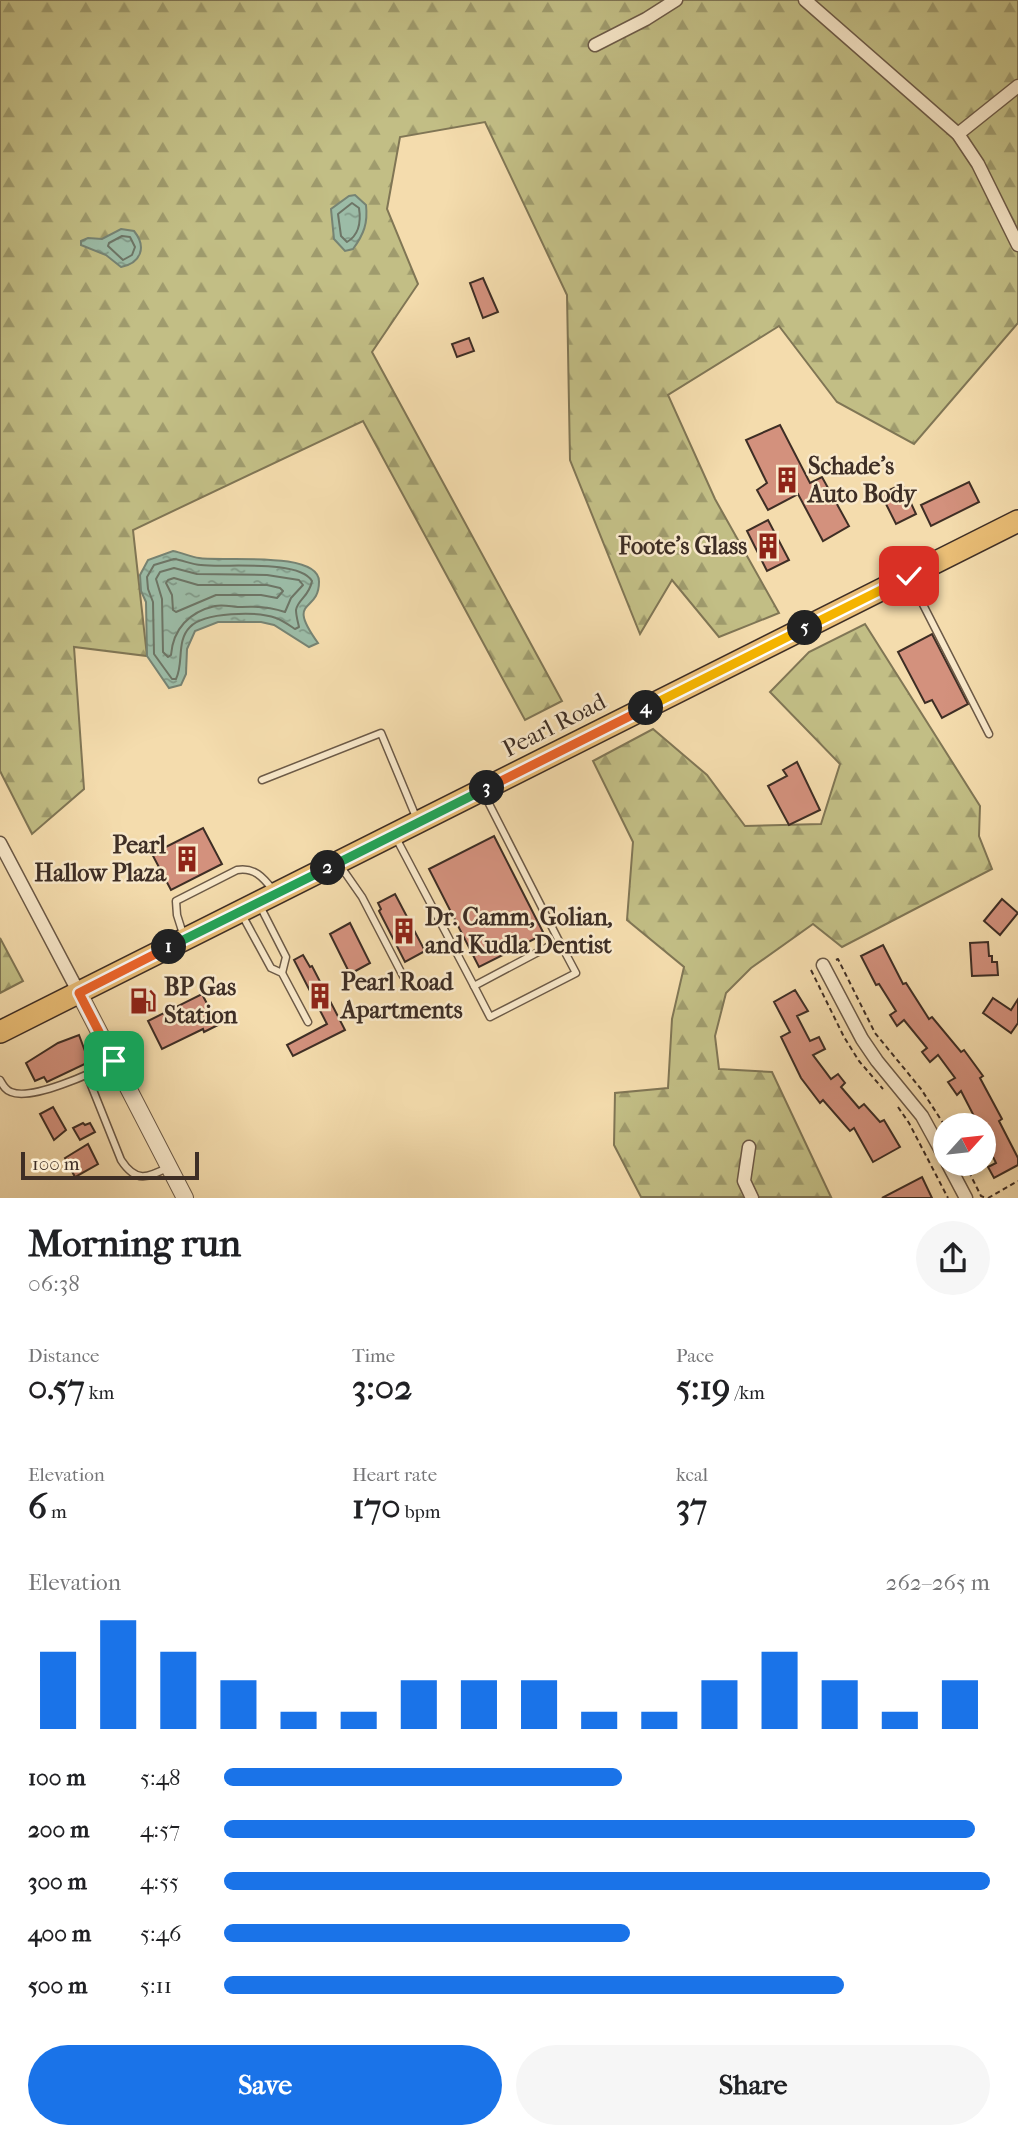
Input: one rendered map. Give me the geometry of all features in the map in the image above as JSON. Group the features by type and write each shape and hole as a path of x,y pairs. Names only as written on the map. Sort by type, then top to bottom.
{"main road":[{"name":"Pearl Road","path":"0,1032 1018,521"}],"street":[{"path":"595,45 676,0"},
{"path":"811,2 958,134 978,164 1018,245"},
{"path":"958,134 1018,86"},
{"path":"0,843 185,1198"},
{"path":"823,965 862,1039 922,1116 933,1136"},
{"path":"748,1147 744,1181 752,1198"},
{"path":"954,1176 966,1198"}],"lane":[{"path":"909,576 989,734"},
{"path":"262,780 381,733 418,822"},
{"path":"394,834 490,1017 576,973 482,790"},
{"path":"338,863 362,897 403,976"},
{"path":"184,940 176,901 237,870 247,868 263,877 258,903 271,968 282,973 308,1022"},
{"path":"258,903 286,957 282,973"},
{"path":"474,986 559,941"},
{"path":"0,1080 6,1089 14,1094 63,1084 114,1061"},
{"path":"87,1075 127,1169 135,1176 145,1177 169,1167"}],"path":[{"path":"890,1097 859,1060 810,971 838,959 875,1033 922,1089 937,1113"},
{"path":"897,1106 909,1123 948,1198"},
{"path":"971,1176 981,1196 987,1198 1018,1181"}],"green space":[{"path":"0,0 1018,0 1018,323 914,444 837,402 779,326 668,395 715,499 779,613 719,637 672,580 640,634 570,460 567,295 485,122 400,137 387,209 418,284 372,352 562,701 525,720 363,421 133,530 147,656 74,647 84,789 32,834 0,771"},
{"path":"865,624 980,806 979,836 992,869 842,947 813,924 751,968 726,993 715,1036 719,1069 772,1072 831,1197 641,1197 614,1145 615,1093 668,1088 672,1019 684,967 627,920 633,842 593,761 653,729 707,775 745,826 821,824 840,764 770,692 809,652"},
{"path":"0,938 23,981 0,993"}],"water":[{"path":"355,195 366,205 366,223 353,249 345,251 334,239 331,209 349,196"},
{"path":"121,229 134,231 141,248 137,258 128,265 121,267 106,255 81,245 81,241 88,238 102,239"},
{"path":"173,551 199,558 287,561 304,565 315,572 319,582 318,592 304,612 304,619 318,643 309,647 274,625 261,622 218,622 195,631 187,649 186,674 181,685 169,688 147,656 146,602 141,591 140,575 148,560"}],"building":[{"path":"483,278 498,312 483,318 470,283"},
{"path":"469,338 474,351 457,357 452,344"},
{"name":"Schade's Auto Body","path":"780,425 810,483 822,477 849,526 823,541 798,494 768,510 757,490 767,483 746,440"},
{"path":"969,482 979,502 931,526 921,505"},
{"path":"902,484 916,514 896,524 881,494"},
{"name":"Foote's Glass","path":"768,520 789,560 767,571 747,531"},
{"path":"932,634 968,704 942,718 932,700 925,703 898,652"},
{"path":"797,762 820,810 789,825 768,786 787,776 783,770"},
{"name":"Pearl Hallow Plaza","path":"203,828 222,864 171,890 152,854"},
{"path":"494,836 544,934 479,967 429,869"},
{"name":"Dr. Camm, Golian, and Kudla Dentist","path":"395,894 425,951 405,962 379,911 381,909 378,903"},
{"path":"1002,899 1018,913 1000,935 984,921"},
{"path":"350,923 370,963 350,974 330,934"},
{"path":"988,942 989,956 992,956 992,962 997,962 998,975 972,976 970,943"},
{"path":"883,945 903,984 906,983 929,1019 932,1017 961,1052 964,1050 983,1076 980,1078 1002,1119 999,1121 1018,1158 1018,1165 994,1178 996,1113 972,1113 961,1091 957,1095 948,1082 955,1078 938,1055 930,1062 922,1052 927,1048 904,1020 897,1026 890,1015 896,1011 879,984 876,985 861,956"},
{"name":"Pearl Road Apartments","path":"303,955 310,967 312,966 345,1030 293,1056 287,1045 327,1024 294,960"},
{"path":"795,990 808,1011 797,1016 810,1041 819,1037 825,1049 813,1055 831,1079 838,1074 845,1083 841,1087 859,1108 864,1104 880,1122 884,1120 900,1147 873,1162 854,1128 850,1131 823,1100 820,1103 801,1078 781,1037 790,1032 774,1002"},
{"path":"202,994 218,1025 204,1032 203,1029 162,1049 148,1021"},
{"path":"993,998 1011,1010 1018,999 1018,1023 1011,1033 983,1013"},
{"path":"79,1035 89,1062 47,1082 44,1077 35,1081 26,1063 58,1043"},
{"path":"53,1107 66,1130 54,1140 40,1114"},
{"path":"90,1123 95,1132 80,1140 73,1128"},
{"path":"88,1144 98,1164 75,1177 65,1158"},
{"path":"922,1177 932,1198 882,1198"}],"place":[{"name":"Schade's Auto Body","path":"787,480"},
{"name":"Foote's Glass","path":"768,546"},
{"name":"Pearl Hallow Plaza","path":"187,859"},
{"name":"Dr. Camm, Golian, and Kudla Dentist","path":"404,931"},
{"name":"Pearl Road Apartments","path":"320,996"},
{"name":"BP Gas Station","path":"143,1001"}],"route":[{"path":"114,1061 79,993 909,576"}]}
